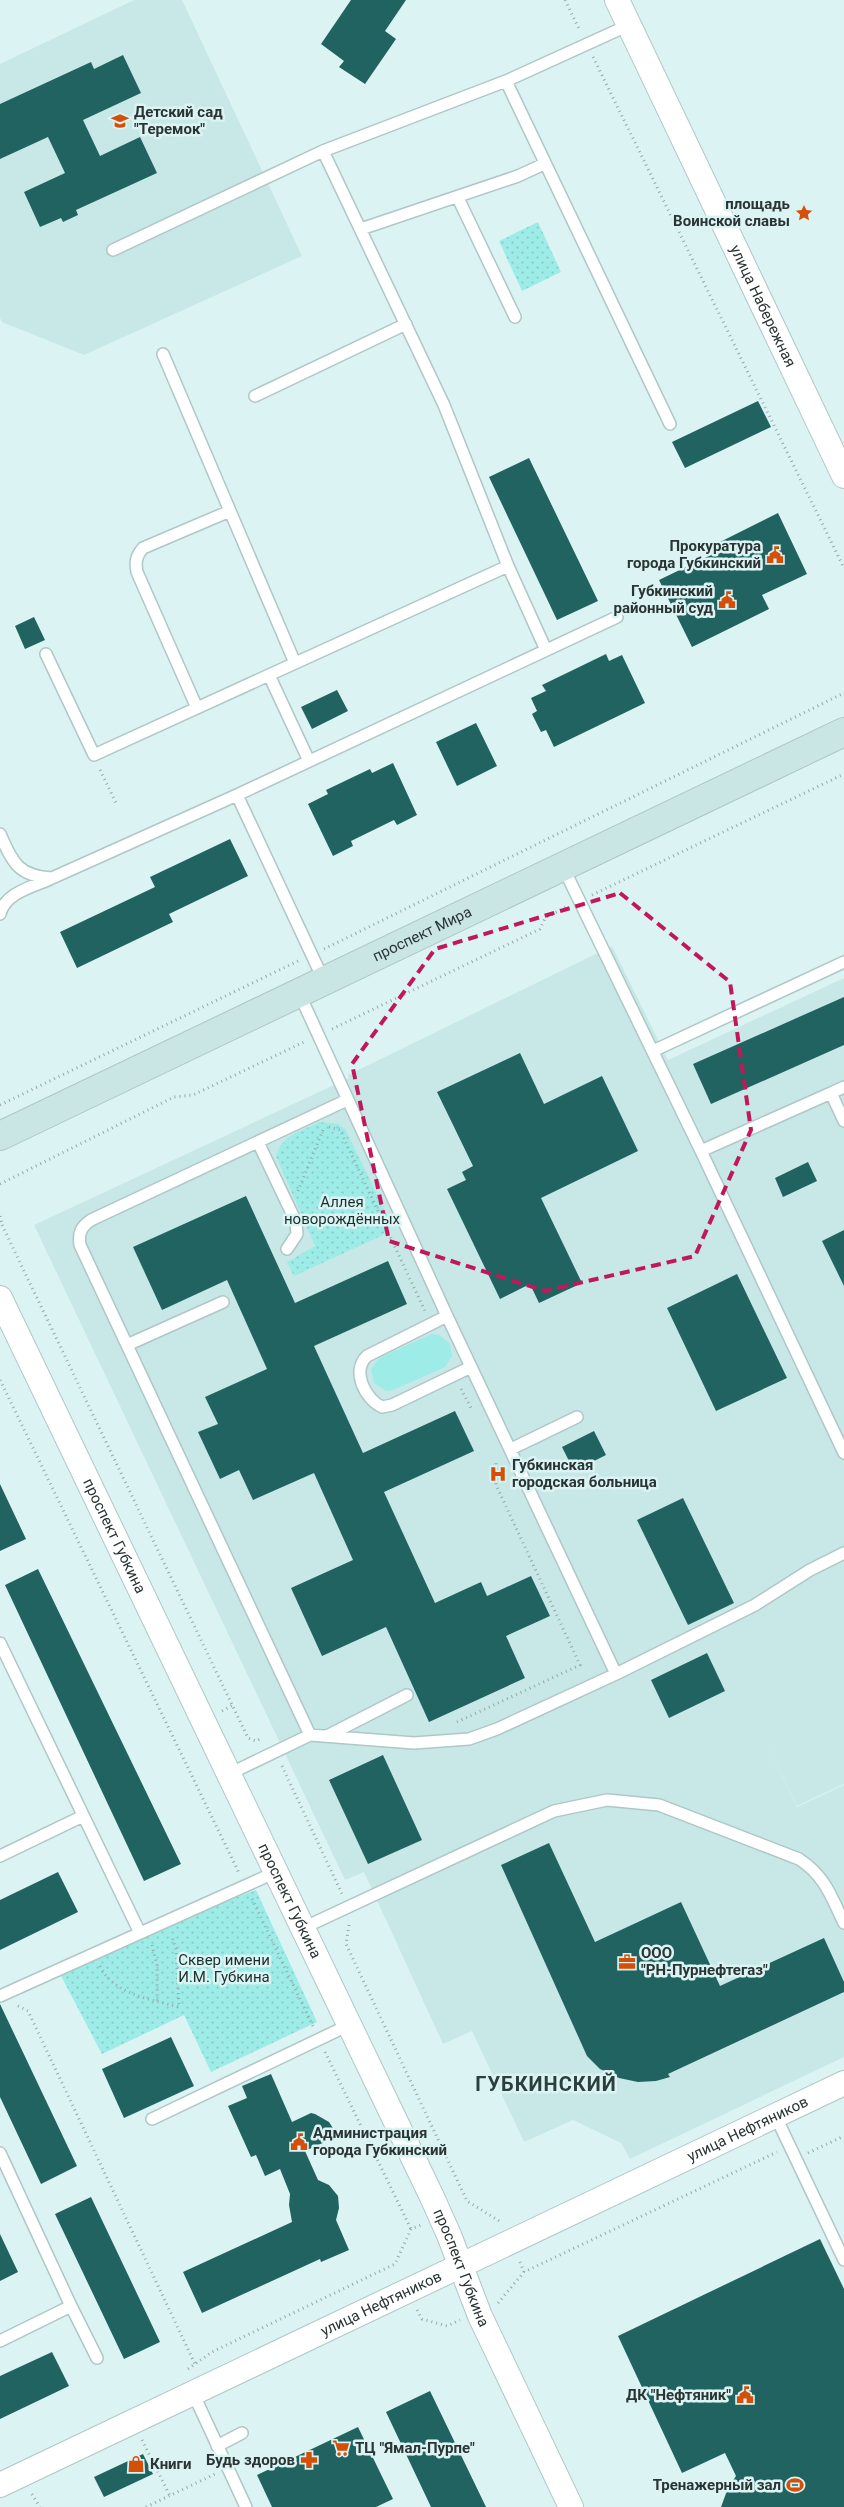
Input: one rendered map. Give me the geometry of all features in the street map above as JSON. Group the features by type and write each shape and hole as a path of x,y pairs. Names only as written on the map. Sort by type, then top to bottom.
{"main road":[{"name":"проспект Мира","path":"0,1136 844,732"}],"street":[{"name":"улица Набережная","path":"617,0 844,476"},
{"name":"проспект Губкина","path":"0,1298 436,2206 461,2264 480,2316 571,2507"},
{"name":"улица Нефтяников","path":"0,2486 461,2264 844,2083"}],"lane":[{"path":"113,250 323,151 506,81 629,25"},
{"path":"506,81 544,164 670,424"},
{"path":"323,151 444,405 508,566 546,650"},
{"path":"361,230 458,198 518,176 544,164"},
{"path":"458,198 515,317"},
{"path":"255,396 406,324"},
{"path":"164,354 295,664"},
{"path":"197,708 136,572 135,564 138,554 143,548 230,511"},
{"path":"46,654 94,755 508,566"},
{"path":"0,914 6,900 13,895 237,795 618,617"},
{"path":"269,675 309,761"},
{"path":"237,795 324,981"},
{"path":"0,834 9,854 20,869 34,877 52,878"},
{"path":"563,867 839,1430 844,1453"},
{"path":"653,1051 844,962"},
{"path":"299,993 447,1316 616,1674"},
{"path":"701,1151 844,1087"},
{"path":"831,1093 844,1120"},
{"path":"310,1735 80,1245 79,1237 82,1226 347,1100"},
{"path":"258,1142 296,1222 297,1234 287,1249"},
{"path":"127,1346 223,1302"},
{"path":"447,1316 366,1356 361,1362 359,1376 370,1399 382,1407 392,1405 471,1367"},
{"path":"511,1449 577,1417"},
{"path":"229,1774 310,1735 414,1743 470,1740 498,1729 616,1674 755,1605 810,1570 844,1553"},
{"path":"0,1643 84,1816 145,1931"},
{"path":"326,1737 407,1695"},
{"path":"303,1928 554,1811 598,1801 630,1801 659,1805 799,1859 822,1877 844,1923"},
{"path":"0,1856 84,1816"},
{"path":"0,1996 276,1872"},
{"path":"152,2119 349,2025"},
{"path":"775,2115 844,2260"},
{"path":"0,2153 97,2358"},
{"path":"0,2340 71,2306"},
{"path":"193,2393 246,2507"},
{"path":"217,2446 242,2433"}],"path":[{"path":"565,0 844,568"},
{"path":"0,1105 844,693"},
{"path":"94,755 117,805"},
{"path":"0,1184 174,1097 194,1096 540,929 545,918 844,774"},
{"path":"298,1192 323,1130"},
{"path":"0,1216 1,1226 248,1738 256,1741 267,1736 276,1752 352,1916 346,1932 346,1944 467,2201 501,2222"},
{"path":"0,1380 411,2229"},
{"path":"94,1954 105,1977 120,1989 179,2007 176,1950 167,1921"},
{"path":"145,1931 157,1965 157,2001"},
{"path":"14,2006 28,2011 195,2364"},
{"path":"796,2159 844,2136"},
{"path":"524,2272 782,2150"},
{"path":"187,2370 212,2352 395,2264"},
{"path":"140,2435 170,2496"},
{"path":"146,2507 228,2469"},
{"path":"33,2493 40,2507"}],"highlighted area":[{"path":"620,893 730,982 751,1130 695,1256 545,1291 389,1241 352,1064 435,949"}],"shaded area":[{"name":"Детский сад \"Теремок\"","path":"134,0 182,0 302,256 84,355 2,322 0,318 0,64"},
{"name":"Губкинская городская больница","path":"612,946 668,1060 844,978 844,1784 797,1806 761,1731 797,1807 844,1785 844,2057 630,2159 621,2143 573,2120 524,2142 472,2031 443,2044 364,1872 345,1880 34,1225 349,1078 348,1075"}],"green space":[{"path":"538,222 561,272 522,291 499,241"},
{"name":"Аллея новорождённых","path":"320,1122 338,1124 345,1129 390,1221 383,1235 294,1276 287,1262 315,1246 276,1156 283,1143 293,1134"},
{"path":"432,1334 439,1335 450,1344 452,1356 445,1367 393,1390 386,1391 374,1383 371,1370 379,1358"},
{"name":"Сквер имени И.М. Губкина","path":"256,1890 317,2022 211,2072 184,2015 102,2054 60,1974 139,1940 149,1929"}],"building":[{"path":"351,0 406,0 385,31 396,39 365,84 339,67 344,61 321,44"},
{"path":"123,55 141,93 83,120 100,156 140,137 157,173 76,210 78,215 63,222 61,218 40,227 24,192 65,173 48,137 0,159 0,104 91,62 94,69"},
{"path":"758,401 771,427 685,468 672,442"},
{"path":"529,458 598,601 557,620 489,477"},
{"path":"778,513 807,574 762,595 769,609 692,647 659,580 719,551 716,544"},
{"path":"34,617 45,640 25,649 15,626"},
{"path":"606,654 609,661 622,655 645,703 554,747 546,730 541,732 532,714 537,711 531,698 546,691 542,685"},
{"path":"337,690 348,711 312,729 301,707"},
{"path":"476,723 497,766 457,786 436,742"},
{"path":"393,763 417,815 397,825 394,820 351,841 353,846 333,856 308,804 328,794 326,790 370,769 372,773"},
{"path":"230,839 248,876 169,914 173,922 77,968 60,932 155,887 150,877"},
{"path":"844,997 844,1045 711,1104 693,1064"},
{"path":"520,1053 544,1104 602,1076 638,1151 541,1198 582,1283 539,1303 530,1284 500,1299 447,1189 466,1180 462,1172 473,1166 437,1092"},
{"path":"808,1162 817,1181 783,1197 775,1178"},
{"path":"246,1196 295,1303 388,1261 407,1304 314,1346 363,1453 455,1411 474,1451 384,1492 435,1603 481,1582 487,1596 531,1576 550,1616 506,1636 525,1678 429,1722 386,1627 322,1656 291,1588 353,1560 314,1473 253,1500 239,1470 220,1479 198,1432 218,1424 205,1397 267,1369 227,1280 162,1310 133,1247"},
{"path":"844,1230 844,1286 822,1241"},
{"path":"737,1274 787,1378 716,1411 667,1308"},
{"path":"594,1431 606,1455 574,1471 562,1447"},
{"path":"0,1484 26,1539 0,1551"},
{"path":"683,1498 734,1603 688,1625 637,1520"},
{"path":"38,1569 181,1864 144,1881 5,1585"},
{"path":"707,1653 725,1691 669,1718 651,1680"},
{"path":"383,1755 422,1840 368,1864 329,1780"},
{"name":"ООО \"РН-Пурнефтегаз\"","path":"549,1843 595,1942 681,1902 720,1986 824,1938 844,1982 844,1992 668,2074 670,2077 656,2081 638,2082 619,2078 600,2069 587,2056 501,1865"},
{"path":"58,1872 78,1912 0,1950 0,1900"},
{"path":"0,2004 77,2166 41,2184 0,2097"},
{"path":"171,2037 194,2086 124,2118 102,2069"},
{"path":"271,2074 292,2122 311,2113 315,2114 329,2122 338,2136 305,2151 318,2180 329,2185 338,2196 339,2208 336,2220 349,2250 321,2262 320,2259 202,2313 183,2272 292,2222 289,2205 290,2194 280,2169 265,2176 256,2155 251,2157 228,2106 247,2098 242,2086"},
{"path":"91,2197 160,2342 124,2359 55,2214"},
{"path":"0,2234 18,2272 0,2281"},
{"name":"ДК \"Нефтяник\"","path":"820,2239 844,2289 844,2507 721,2507 728,2488 736,2476 725,2453 682,2473 618,2336"},
{"path":"52,2352 69,2386 0,2419 0,2376"},
{"path":"430,2391 486,2507 431,2507 386,2412"},
{"name":"ТЦ \"Ямал-Пурпе\"","path":"358,2427 393,2499 376,2507 272,2507 257,2475"},
{"path":"143,2454 153,2474 104,2497 94,2477"}],"place":[{"name":"Детский сад \"Теремок\"","path":"120,121"},
{"name":"площадь Воинской славы","path":"804,213"},
{"name":"Прокуратура города Губкинский","path":"775,555"},
{"name":"Губкинский районный суд","path":"727,600"},
{"name":"Губкинская городская больница","path":"498,1474"},
{"name":"ООО \"РН-Пурнефтегаз\"","path":"627,1962"},
{"name":"Администрация города Губкинский","path":"299,2142"},
{"name":"ДК \"Нефтяник\"","path":"745,2395"},
{"name":"ТЦ \"Ямал-Пурпе\"","path":"341,2448"},
{"name":"Будь здоров","path":"309,2460"},
{"name":"Книги","path":"136,2464"},
{"name":"Тренажерный зал","path":"795,2485"}],"district":[{"name":"ГУБКИНСКИЙ","path":"546,2084"}]}
